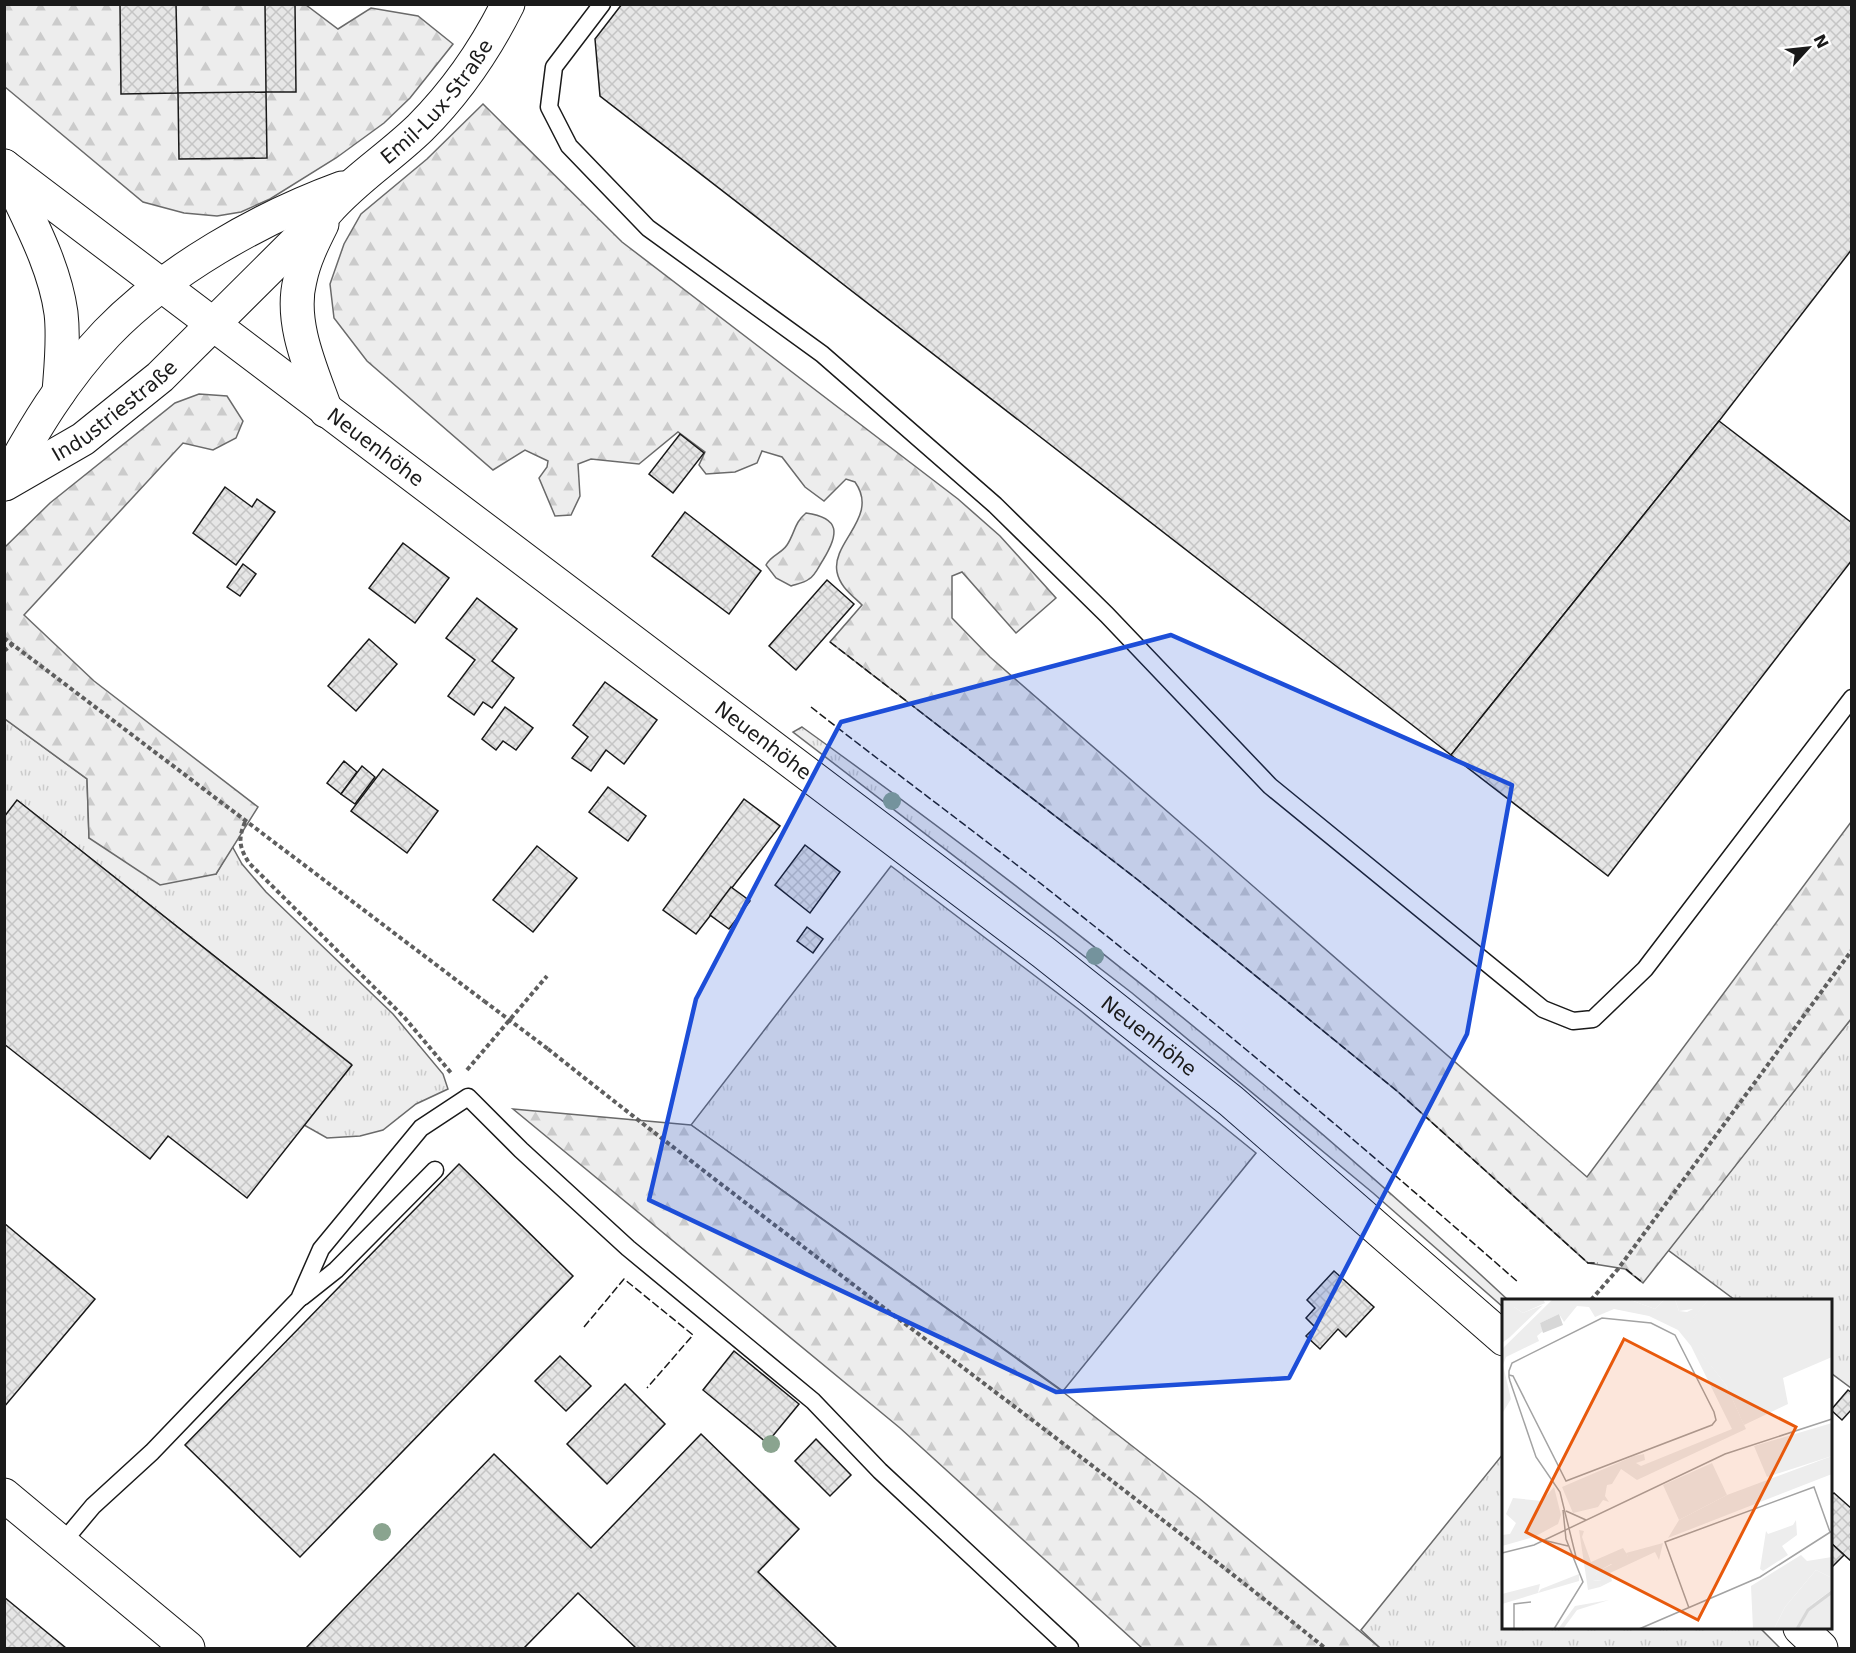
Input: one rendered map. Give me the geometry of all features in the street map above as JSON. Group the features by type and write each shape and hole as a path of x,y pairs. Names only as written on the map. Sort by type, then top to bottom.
{"main road":[{"name":"Emil-Lux-Straße","path":"213,323 327,211 349,185 394,150 442,104 483,49 508,4"},
{"name":"Neuenhöhe","path":"4,166 1044,952 1231,1101 1502,1338"},
{"path":"4,166 41,247 61,311 62,344 59,392"},
{"name":"Emil-Lux-Straße","path":"164,285 217,248 307,201 349,185"},
{"name":"Emil-Lux-Straße","path":"326,411 308,361 299,325 297,299 308,254 327,211"},
{"name":"Industriestraße","path":"5,484 27,439 59,392 107,333 164,285"},
{"name":"Industriestraße","path":"5,484 83,439 160,377 213,323"},
{"path":"4,1495 188,1648"},
{"path":"1801,1629 1821,1648"}],"lane":[{"path":"602,4 555,67 549,107 569,146 648,228 822,354 995,505 1107,615 1269,786 1543,1009 1573,1021 1593,1019 1645,969 1851,698"},
{"path":"299,1299 321,1249 422,1128 468,1097 520,1150 628,1248 813,1401 880,1471 1070,1648"},
{"path":"62,1543 93,1506 153,1452 299,1299 336,1270 435,1170"}],"path":[{"path":"4,638 548,1049 701,1171 1178,1529 1325,1648"},
{"path":"4,651 13,644"},
{"path":"245,822 239,836 240,848 249,863 404,1017 468,1097"},
{"path":"1592,1299 1618,1269 1851,950"},
{"path":"468,1097 466,1070 547,976"}],"highlighted area":[{"path":"1171,635 1512,785 1467,1034 1289,1378 1056,1392 649,1200 696,999 841,722"}],"green space":[{"path":"4,5 306,5 338,29 371,8 418,16 453,44 410,98 384,123 336,158 270,199 241,212 217,216 184,213 143,202 5,87"},
{"path":"483,104 622,242 958,499 1000,536 1056,598 1016,633 962,572 952,576 952,618 990,657 1587,1177 1851,822 1851,1019 1643,1283 1625,1269 1588,1263 1397,1091 1138,880 830,642 862,605 850,594 837,572 837,561 841,550 859,518 862,507 861,495 855,482 846,479 824,501 805,487 782,457 762,451 757,463 735,472 706,474 699,465 705,452 678,432 639,464 591,459 578,464 580,496 571,515 555,516 539,478 547,467 548,461 525,450 493,470 367,361 334,318 330,284 344,244 361,214 427,159"},
{"path":"199,394 227,396 243,421 236,438 213,450 183,443 24,615 94,681 258,807 216,874 160,885 89,838 87,779 5,719 5,547 50,503 175,403"},
{"path":"806,513 826,519 834,529 834,535 828,551 813,576 805,582 791,586 776,578 766,565 787,545 799,521"},
{"path":"5,719 87,779 89,838 216,874 232,846 242,864 266,892 393,1014 443,1074 448,1089 416,1104 383,1130 360,1136 327,1138 304,1125 351,1064 18,801 5,817"},
{"path":"802,727 894,794 985,862 1164,1003 1339,1148 1424,1223 1507,1299 1502,1299 1502,1306 1373,1193 1132,993 793,732"},
{"path":"891,866 1081,1011 1256,1153 1063,1391 691,1125"},
{"path":"1851,1019 1851,1388 1832,1374 1832,1299 1734,1299 1668,1250"},
{"path":"513,1109 691,1125 1063,1392 1200,1499 1380,1648 1142,1648 900,1428"},
{"path":"1502,1455 1502,1629 1761,1629 1780,1648 1380,1648 1361,1630"}],"building":[{"path":"120,4 176,4 178,93 121,94"},
{"path":"265,4 295,4 296,92 266,92"},
{"path":"622,4 1852,4 1852,249 1719,421 1451,755 600,96 595,39"},
{"path":"266,92 267,158 179,159 178,93"},
{"path":"1719,421 1852,523 1852,560 1608,876 1451,755"},
{"path":"680,434 704,453 673,493 649,474"},
{"path":"225,487 252,507 257,499 275,512 236,565 193,533"},
{"path":"685,512 761,571 729,614 652,556"},
{"path":"403,543 449,578 415,623 369,588"},
{"path":"243,564 256,574 240,596 227,587"},
{"path":"827,580 854,604 796,670 769,646"},
{"path":"477,598 517,629 492,661 514,678 492,708 483,702 474,715 448,696 475,660 446,638"},
{"path":"369,639 397,664 356,711 328,686"},
{"path":"605,682 657,720 624,764 606,750 591,771 572,758 588,737 573,725"},
{"path":"505,707 533,728 516,750 503,741 496,750 482,739"},
{"path":"344,761 357,772 341,794 327,783"},
{"path":"362,766 375,777 355,804 341,794"},
{"path":"383,769 438,811 407,853 351,811"},
{"path":"608,787 646,816 628,841 589,812"},
{"path":"744,799 780,826 696,934 663,910"},
{"path":"17,800 352,1065 247,1198 168,1136 150,1159 4,1044 4,817"},
{"path":"805,845 840,872 810,913 775,885"},
{"path":"537,846 577,878 533,932 493,900"},
{"path":"731,887 750,901 729,929 710,915"},
{"path":"807,927 823,939 813,953 797,941"},
{"path":"459,1164 573,1276 300,1557 185,1445"},
{"path":"4,1223 95,1299 4,1407"},
{"path":"1334,1271 1374,1307 1346,1337 1338,1329 1320,1349 1306,1336 1315,1327 1306,1318 1315,1308 1307,1300"},
{"path":"734,1351 799,1404 767,1443 703,1390"},
{"path":"560,1356 591,1386 566,1411 535,1381"},
{"path":"625,1384 665,1424 607,1484 567,1444"},
{"path":"1848,1390 1852,1393 1852,1409 1842,1420 1832,1409"},
{"path":"701,1434 799,1529 758,1572 837,1648 636,1648 578,1593 524,1648 306,1648 494,1454 591,1548"},
{"path":"816,1439 851,1475 830,1496 795,1461"},
{"path":"1834,1493 1852,1509 1852,1562 1832,1544 1832,1494"},
{"path":"1832,1544 1844,1555 1832,1567"},
{"path":"4,1597 66,1648 4,1648"}],"fence":[{"path":"830,642 1138,880 1397,1091 1588,1263 1598,1263"},
{"path":"811,707 1037,881 1240,1044 1519,1283"},
{"path":"1626,1269 1643,1283"},
{"path":"584,1327 624,1279 693,1335 647,1388"}]}
